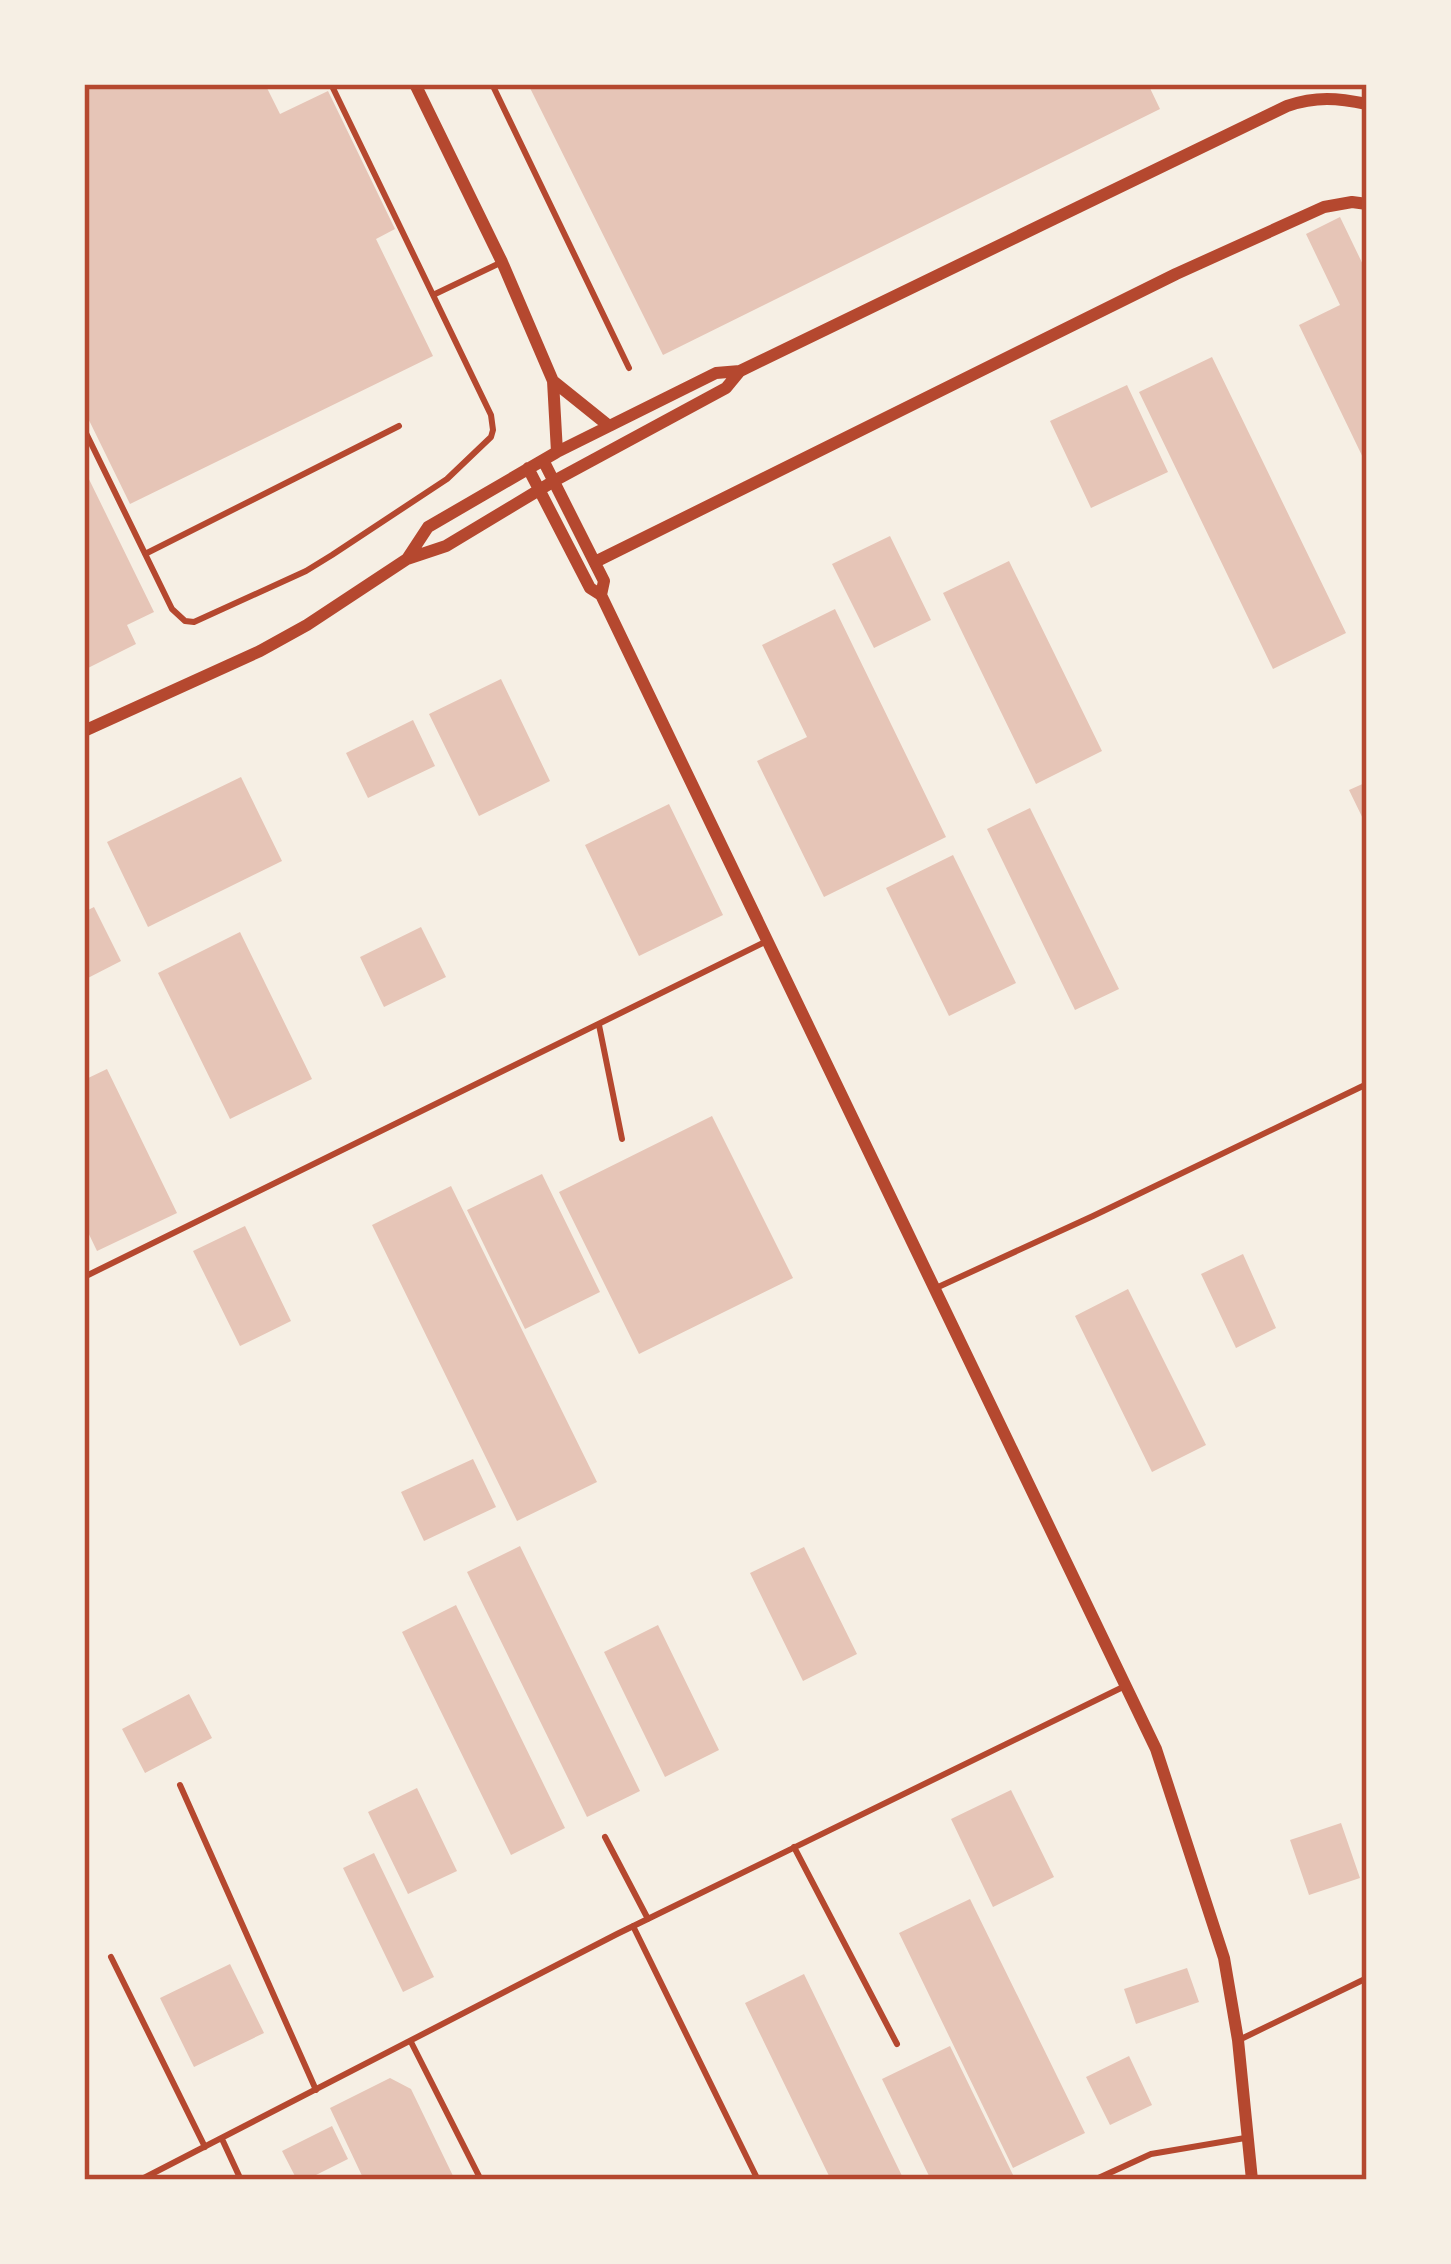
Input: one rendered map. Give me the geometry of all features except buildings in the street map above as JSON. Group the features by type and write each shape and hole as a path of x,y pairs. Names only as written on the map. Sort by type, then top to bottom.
{"street":[{"path":"416,84 553,381 556,452"},
{"path":"407,559 428,527 556,452 716,373 740,371 1287,106 1331,97 1367,104"},
{"path":"595,562 1176,274 1324,207 1367,204"},
{"path":"84,731 260,651 407,559 446,546 726,388 740,371"},
{"path":"553,381 610,426"},
{"path":"543,460 604,581 601,595"},
{"path":"528,468 590,588 601,595 1156,1749 1224,1958 1252,2180"}],"lane":[{"path":"84,429 145,554 185,621 203,620 306,571 447,479 490,437 494,423 331,84"},
{"path":"492,84 629,368"},
{"path":"433,296 502,262"},
{"path":"145,554 399,427"},
{"path":"84,1277 767,941"},
{"path":"599,1024 622,1139"},
{"path":"935,1288 1367,1084"},
{"path":"140,2180 633,1926 1126,1686"},
{"path":"180,1785 316,2090"},
{"path":"605,1837 648,1919"},
{"path":"794,1847 897,2044"},
{"path":"633,1926 756,2176"},
{"path":"111,1957 205,2147"},
{"path":"1238,2041 1367,1978"},
{"path":"411,2042 481,2180"},
{"path":"1094,2180 1150,2154 1247,2138"},
{"path":"222,2139 241,2180"}]}
